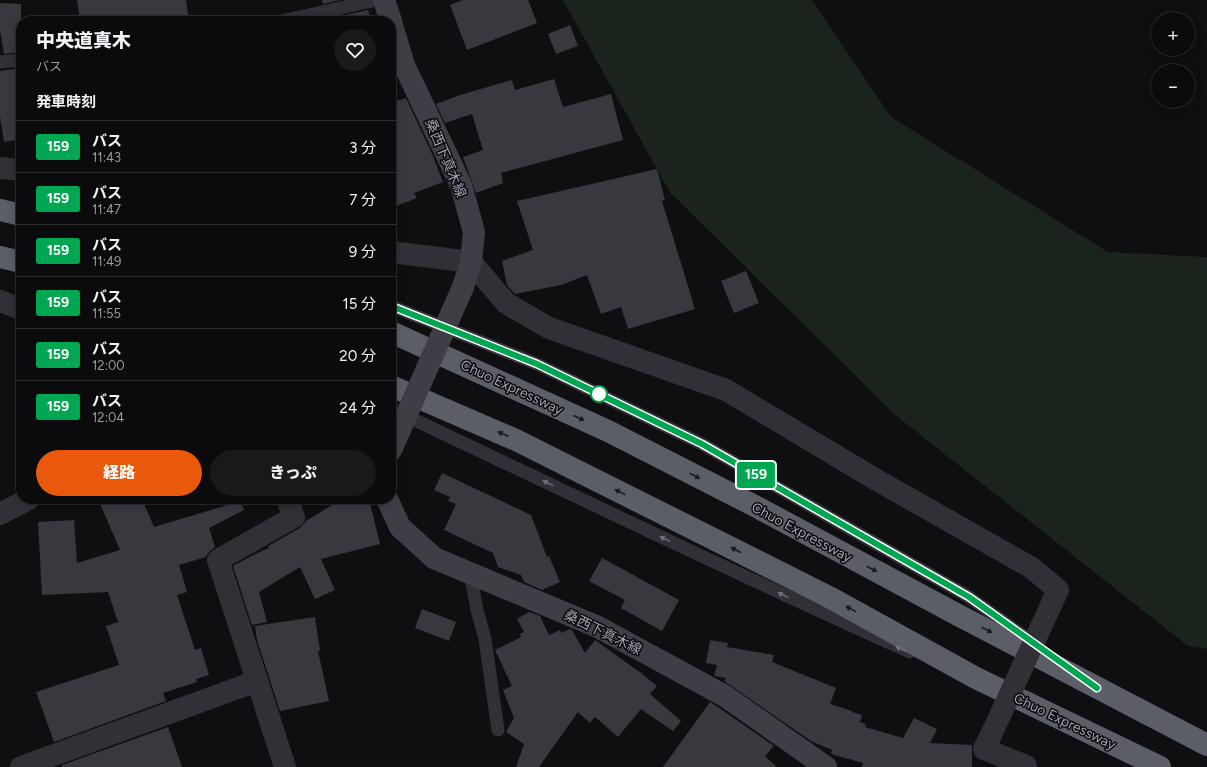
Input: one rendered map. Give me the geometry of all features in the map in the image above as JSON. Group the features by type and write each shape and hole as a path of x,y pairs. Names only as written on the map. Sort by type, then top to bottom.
{"highway":[{"path":"0,210 16,215"},
{"path":"0,257 16,261"},
{"name":"Chuo Expressway","path":"396,334 608,431 753,505 1207,745"},
{"name":"Chuo Expressway","path":"396,388 523,443 829,597 976,678 1160,767"}],"main road":[{"name":"桑西下真木線","path":"384,0 389,16"},
{"name":"桑西下真木線","path":"396,54 398,67 460,185 474,232 470,262 463,287 396,439"},
{"name":"桑西下真木線","path":"389,504 400,527 434,558 598,627 718,692 826,767"}],"street":[{"path":"0,168 16,170"},
{"path":"396,253 470,262 506,303 549,328 726,390 875,479 1032,568 1058,590 984,749 1026,766 1024,767"},
{"path":"0,301 16,307"},
{"path":"0,514 19,504"},
{"path":"285,767 218,560 294,517 289,504"},
{"path":"21,767 257,681"}],"lane":[{"path":"304,16 377,0"},
{"path":"0,62 16,60"},
{"path":"0,206 16,208"},
{"path":"0,260 16,266"},
{"path":"396,308 537,364 702,444 969,597 1097,688"},
{"path":"396,412 516,467 795,601 1090,733"},
{"path":"470,572 477,610 485,639 498,730"}],"shaded area":[{"path":"563,0 812,0 891,117 1108,252 1207,257 1207,649 1188,646 894,414 669,191"}],"building":[{"path":"77,0 186,0 188,16 79,16"},
{"path":"322,0 340,0 323,4"},
{"path":"463,0 528,0 537,23 467,50 450,5"},
{"path":"0,3 21,4 21,16 16,16 16,53 4,54 0,30"},
{"path":"368,10 370,16 341,16"},
{"path":"570,25 578,46 556,54 548,34"},
{"path":"16,69 16,140 4,142 0,116 0,71"},
{"path":"554,79 563,107 611,94 623,140 501,173 503,183 476,193 463,157 483,150 472,114 445,123 436,104 460,95 512,80 515,90"},
{"path":"406,98 432,154 443,182 414,193 417,198 396,206 396,101"},
{"path":"657,169 665,200 662,201 695,309 628,329 621,307 601,314 587,275 561,285 515,294 507,285 502,261 533,250 517,201"},
{"path":"746,271 759,303 734,313 721,281"},
{"path":"442,473 531,515 547,557 549,556 560,582 542,590 524,582 521,575 498,567 493,553 444,530 456,504 448,501 450,497 434,490"},
{"path":"100,504 144,504 154,527 231,504 242,504 244,510 209,528 215,547 206,557 179,565 187,592 177,595 195,650 201,648 209,675 196,679 197,682 163,693 166,701 54,742 36,692 119,665 106,626 118,622 108,592 42,595 38,522 74,520 77,563 120,550"},
{"path":"334,504 370,504 380,544 321,559 335,590 315,599 300,567 259,592 267,622 252,625 233,566 269,548 268,546 300,528 306,521"},
{"path":"602,558 679,600 662,631 621,608 625,600 589,581"},
{"path":"422,609 456,622 449,641 415,628"},
{"path":"529,612 540,616 549,635 560,630 561,633 570,629 572,630 585,653 595,640 657,686 650,694 681,721 673,731 641,709 618,737 595,717 590,723 578,712 539,767 516,767 524,744 506,732 514,718 503,690 512,686 495,650 521,637 520,634 524,632 517,619"},
{"path":"315,617 320,651 318,651 329,701 280,711 257,640 255,626"},
{"path":"710,640 728,643 727,647 774,655 772,662 836,688 830,704 862,715 860,722 866,724 865,727 903,738 914,718 937,729 930,743 972,745 972,767 862,767 863,763 831,754 832,750 811,741 724,681 726,678 714,676 717,665 706,663"},
{"path":"710,702 774,746 765,756 777,767 663,767"},
{"path":"168,727 182,767 62,767 62,765"}],"bus line":[{"name":"159","path":"396,308 537,364 702,444 969,597 1097,688"}]}
